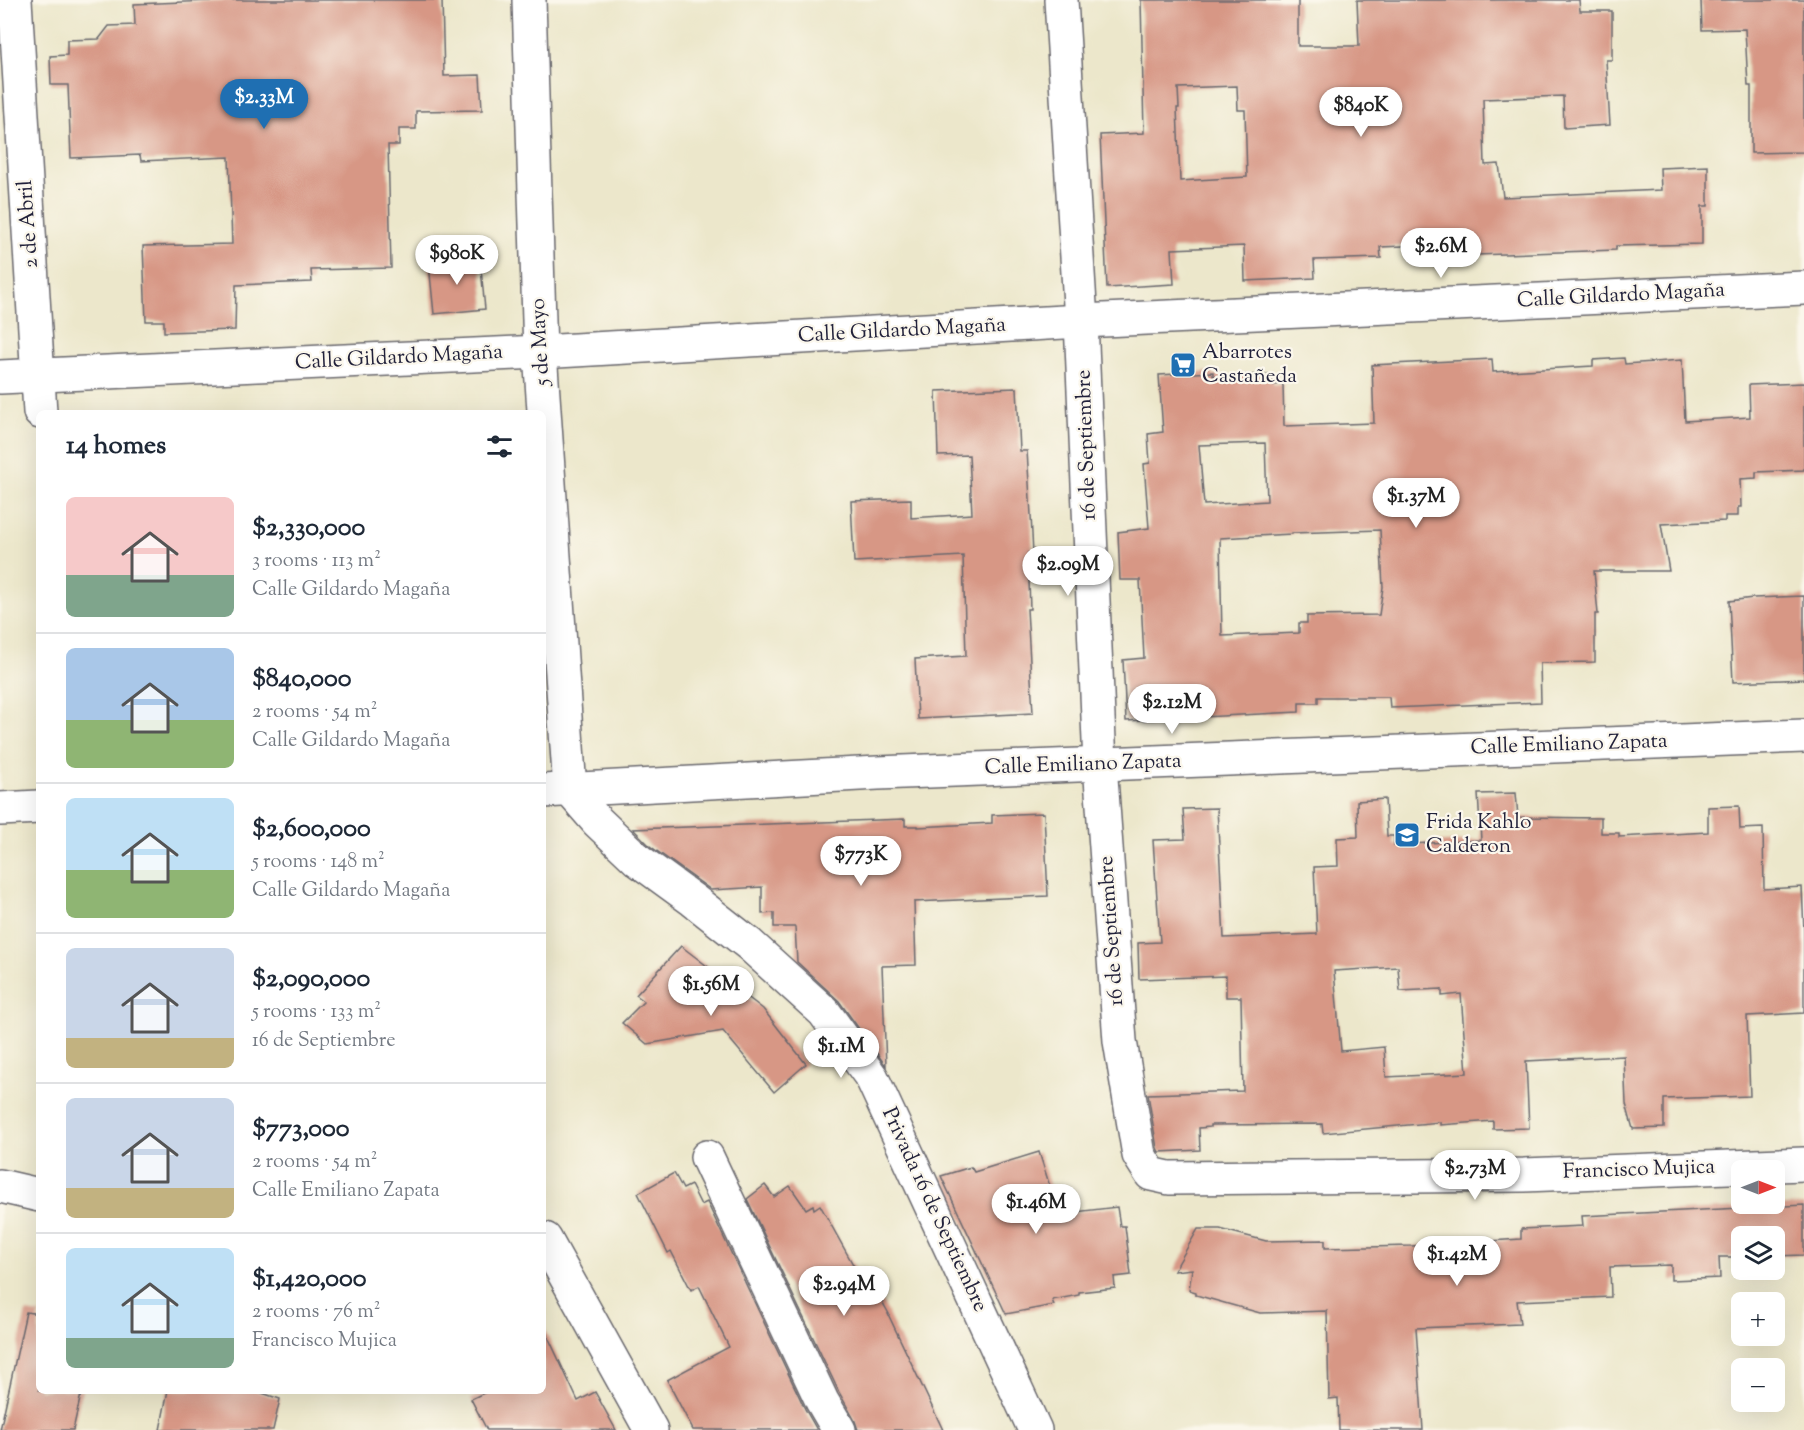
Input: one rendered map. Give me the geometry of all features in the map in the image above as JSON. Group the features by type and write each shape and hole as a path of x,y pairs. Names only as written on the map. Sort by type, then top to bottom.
{"street":[{"name":"2 de Abril","path":"15,0 40,410"},
{"name":"5 de Mayo","path":"530,0 542,410"},
{"name":"16 de Septiembre","path":"1061,0 1081,321 1100,764 1120,1041 1139,1155 1151,1174"},
{"name":"Calle Gildardo Magaña","path":"0,377 540,352 1081,321 1804,288"},
{"name":"5 de Mayo","path":"546,517 556,791"},
{"name":"Calle Emiliano Zapata","path":"556,791 878,773 1804,736"},
{"name":"Privada 16 de Septiembre","path":"556,791 597,821 638,860 749,944 824,1012 872,1078 1035,1430"},
{"path":"0,809 36,807"},
{"path":"707,1157 822,1401 839,1430"},
{"name":"Francisco Mujica","path":"1151,1174 1169,1178 1524,1175 1804,1164"},
{"path":"0,1186 36,1194"},
{"path":"546,1241 651,1430"}],"building":[{"path":"233,0 442,0 444,76 480,75 482,110 416,111 416,129 399,129 399,145 388,145 391,268 311,270 312,282 236,285 235,330 164,332 164,321 146,321 143,246 232,244 229,157 141,161 140,155 71,158 68,85 51,85 50,56 67,55 67,40 99,39 109,26 135,25 134,4"},
{"path":"1141,0 1298,0 1298,46 1359,46 1357,0 1579,0 1580,11 1612,11 1612,60 1606,60 1610,125 1564,128 1563,96 1483,99 1485,165 1499,164 1503,197 1661,190 1660,168 1708,166 1708,206 1702,206 1702,244 1616,246 1616,250 1476,255 1476,243 1380,247 1381,258 1314,260 1315,278 1245,281 1244,246 1172,249 1174,284 1107,288 1100,135 1144,133","holes":["1237,86 1238,110 1245,110 1247,177 1180,181 1178,88"]},
{"path":"1701,0 1804,0 1804,152 1751,153 1751,86 1748,86 1745,29 1702,30"},
{"path":"480,259 485,309 434,314 429,264"},
{"path":"1624,358 1625,364 1682,360 1685,421 1750,417 1749,385 1804,383 1804,470 1756,472 1756,478 1740,479 1741,507 1738,507 1738,516 1725,516 1725,521 1661,524 1669,571 1594,571 1598,614 1595,614 1595,662 1540,663 1541,702 1390,708 1389,697 1318,697 1318,703 1299,703 1299,712 1126,721 1123,660 1144,658 1140,580 1120,580 1118,532 1149,528 1144,464 1150,463 1148,434 1163,432 1159,375 1213,372 1213,376 1272,374 1273,385 1283,384 1284,426 1374,423 1372,365 1492,359 1493,372 1593,366 1593,360","holes":["1265,443 1267,501 1204,505 1199,445","1380,530 1383,587 1379,615 1307,616 1307,623 1299,623 1299,633 1222,636 1220,538"]},
{"path":"1017,388 1020,451 1027,451 1033,553 1028,553 1030,609 1027,609 1033,713 918,719 915,659 966,656 963,556 854,562 851,501 911,499 911,518 972,514 969,455 938,456 936,391"},
{"path":"1804,596 1804,679 1733,682 1729,601"},
{"path":"1516,793 1518,817 1601,818 1601,833 1619,833 1619,837 1708,832 1708,807 1739,806 1740,829 1763,828 1764,889 1802,887 1804,1013 1747,1016 1750,1096 1664,1099 1664,1128 1633,1129 1626,1104 1624,1056 1526,1061 1529,1128 1493,1129 1493,1121 1440,1125 1440,1122 1323,1133 1322,1124 1210,1125 1210,1127 1199,1128 1200,1150 1159,1152 1148,1094 1243,1091 1241,997 1226,997 1226,976 1139,979 1138,943 1160,942 1153,840 1185,839 1183,809 1217,808 1224,938 1317,934 1314,867 1338,866 1337,838 1358,837 1357,801 1385,799 1387,836 1394,836 1394,845 1481,840 1478,794","holes":["1398,967 1400,991 1442,989 1442,996 1461,994 1467,1073 1386,1077 1384,1047 1341,1051 1334,971"]},
{"path":"1044,813 1048,896 914,902 916,965 882,966 886,1066 839,1001 797,962 795,927 774,927 774,913 762,914 762,887 711,890 650,846 633,829 905,819 905,826 918,827 992,823 992,815"},
{"path":"681,946 763,1009 806,1064 774,1092 723,1031 647,1044 622,1023 644,1001 636,995"},
{"path":"1039,1152 1052,1193 1060,1191 1063,1210 1067,1209 1067,1213 1117,1207 1120,1226 1125,1226 1131,1275 1114,1277 1115,1288 1079,1292 1079,1295 1052,1300 1054,1305 1006,1314 941,1176 971,1167 974,1172"},
{"path":"674,1173 683,1189 691,1185 701,1205 707,1202 817,1430 693,1430 667,1380 729,1347 699,1286 691,1290 671,1251 668,1253 638,1193"},
{"path":"765,1185 774,1197 790,1186 806,1209 813,1205 814,1209 820,1205 860,1277 867,1274 889,1314 943,1430 858,1430 747,1199"},
{"path":"1804,1205 1804,1255 1785,1256 1785,1226 1731,1226 1731,1257 1719,1257 1720,1278 1671,1280 1671,1265 1610,1267 1611,1297 1517,1301 1520,1324 1416,1328 1423,1430 1339,1430 1338,1398 1329,1399 1327,1311 1260,1313 1196,1295 1196,1292 1189,1290 1192,1269 1174,1271 1198,1229 1220,1229 1266,1241 1325,1240 1325,1248 1411,1246 1521,1239 1521,1229 1583,1226 1582,1216 1731,1209 1731,1214 1785,1214 1785,1206"},
{"path":"26,1312 36,1314 36,1394 81,1394 73,1430 0,1430"},
{"path":"546,1332 578,1401 595,1392 616,1430 487,1430 471,1399 482,1394 546,1394"},
{"path":"167,1394 265,1394 280,1399 273,1430 160,1430"}],"place":[{"name":"Abarrotes Castañeda","path":"1183,365"},
{"name":"Frida Kahlo Calderon","path":"1407,835"}]}
